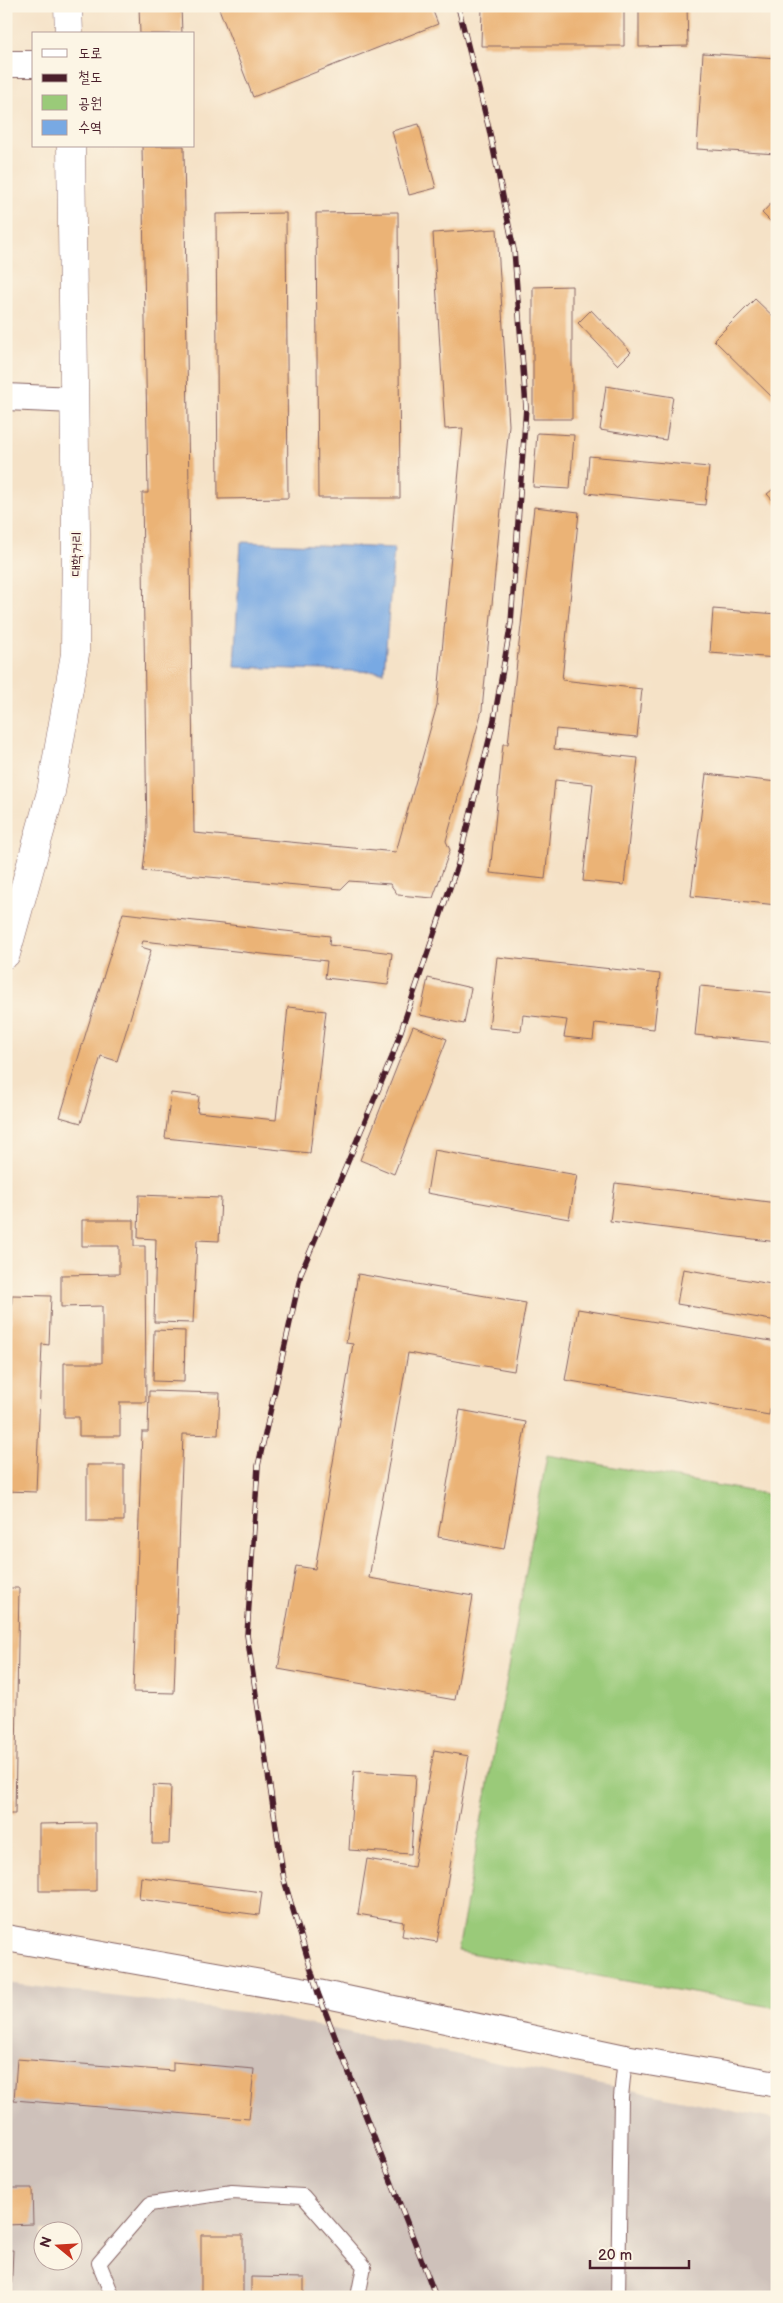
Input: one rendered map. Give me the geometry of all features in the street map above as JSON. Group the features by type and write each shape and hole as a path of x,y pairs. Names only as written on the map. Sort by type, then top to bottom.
{"main road":[{"path":"68,6 69,32"},
{"name":"대학거리","path":"6,954 51,792 75,654 76,533 71,148"}],"street":[{"path":"6,64 32,64"},
{"path":"6,397 74,400"},
{"path":"6,1938 318,1992 625,2058 777,2084"}],"lane":[{"path":"618,2297 621,2097 625,2058"},
{"path":"113,2297 99,2262 150,2204 232,2192 303,2196 364,2266 358,2297"}],"shaded area":[{"path":"6,1983 259,2014 777,2120 777,2297 6,2297"}],"green space":[{"path":"547,1455 777,1496 777,2008 458,1951"}],"water":[{"path":"241,542 394,548 384,672 234,667"}],"building":[{"path":"139,6 181,6 182,32 140,32"},
{"path":"218,6 431,6 438,24 253,97"},
{"path":"482,6 624,6 624,46 481,46"},
{"path":"639,6 687,6 688,46 639,47"},
{"path":"703,53 777,58 777,154 697,149"},
{"path":"419,124 436,188 409,195 392,131"},
{"path":"142,148 184,148 194,833 396,852 437,705 463,428 445,429 433,233 497,229 509,425 482,710 446,841 450,850 433,898 398,895 390,884 349,881 341,889 143,871 147,834 142,493 148,493"},
{"path":"777,197 777,228 762,213"},
{"path":"398,212 400,498 318,498 316,213"},
{"path":"286,213 288,498 218,499 216,214"},
{"path":"572,286 572,419 533,419 533,287"},
{"path":"755,299 777,320 777,402 714,340"},
{"path":"591,310 631,352 618,365 578,323"},
{"path":"606,386 673,397 666,440 600,430"},
{"path":"537,433 574,435 570,489 533,487"},
{"path":"589,456 709,467 705,505 586,493"},
{"path":"777,486 777,505 767,494"},
{"path":"534,507 579,512 562,680 642,689 637,737 556,729 554,749 638,758 624,885 583,881 593,784 555,780 545,879 490,873 503,744 508,744"},
{"path":"713,609 777,614 777,658 710,653"},
{"path":"706,774 777,782 777,905 691,896"},
{"path":"123,913 330,936 329,945 392,953 388,985 325,978 327,961 143,941 141,947 151,950 117,1061 101,1056 81,1123 60,1117"},
{"path":"497,957 660,974 654,1029 595,1023 593,1040 564,1037 567,1020 523,1015 521,1031 489,1028"},
{"path":"428,978 471,988 464,1024 420,1015"},
{"path":"700,986 777,993 777,1043 695,1035"},
{"path":"288,1007 326,1011 310,1153 165,1138 171,1093 199,1096 197,1112 276,1120"},
{"path":"413,1026 447,1039 394,1174 360,1160"},
{"path":"434,1150 577,1175 569,1219 427,1193"},
{"path":"615,1183 777,1203 777,1242 610,1221"},
{"path":"139,1195 221,1198 219,1241 197,1240 193,1323 154,1322 156,1239 138,1238"},
{"path":"82,1220 134,1220 134,1246 145,1246 146,1402 120,1402 120,1436 79,1436 79,1417 64,1417 64,1363 102,1363 102,1306 61,1307 61,1275 119,1274 119,1246 82,1246"},
{"path":"683,1269 777,1285 777,1321 677,1304"},
{"path":"358,1274 526,1303 514,1371 408,1353 369,1578 473,1596 455,1700 278,1669 296,1566 315,1569 353,1344 346,1343"},
{"path":"12,1295 51,1296 49,1345 42,1344 36,1492 6,1491 6,1343 10,1343"},
{"path":"578,1309 777,1342 777,1367 769,1415 565,1380"},
{"path":"154,1330 185,1331 184,1382 153,1381"},
{"path":"149,1391 220,1393 218,1435 183,1434 174,1693 133,1692 142,1432 148,1432"},
{"path":"460,1410 526,1422 504,1549 438,1537"},
{"path":"87,1465 124,1465 124,1521 87,1521"},
{"path":"6,1588 19,1588 15,1814 6,1814"},
{"path":"434,1750 469,1756 437,1942 402,1936 404,1922 358,1914 367,1859 414,1867"},
{"path":"354,1771 416,1775 411,1854 349,1850"},
{"path":"153,1785 171,1786 169,1844 152,1844"},
{"path":"96,1823 96,1891 39,1891 39,1824"},
{"path":"141,1877 262,1892 259,1915 139,1899"},
{"path":"17,2059 173,2071 173,2062 254,2069 249,2119 14,2100"},
{"path":"6,2188 32,2188 32,2224 6,2225"},
{"path":"201,2235 243,2235 243,2297 201,2297"},
{"path":"6,2250 13,2250 11,2297 6,2297"},
{"path":"251,2277 304,2278 304,2297 251,2297"}],"railway":[{"path":"436,2297 318,1993 284,1880 247,1635 258,1466 301,1273 392,1057 458,864 494,720 511,623 526,407 514,250 489,129 458,6"}]}
